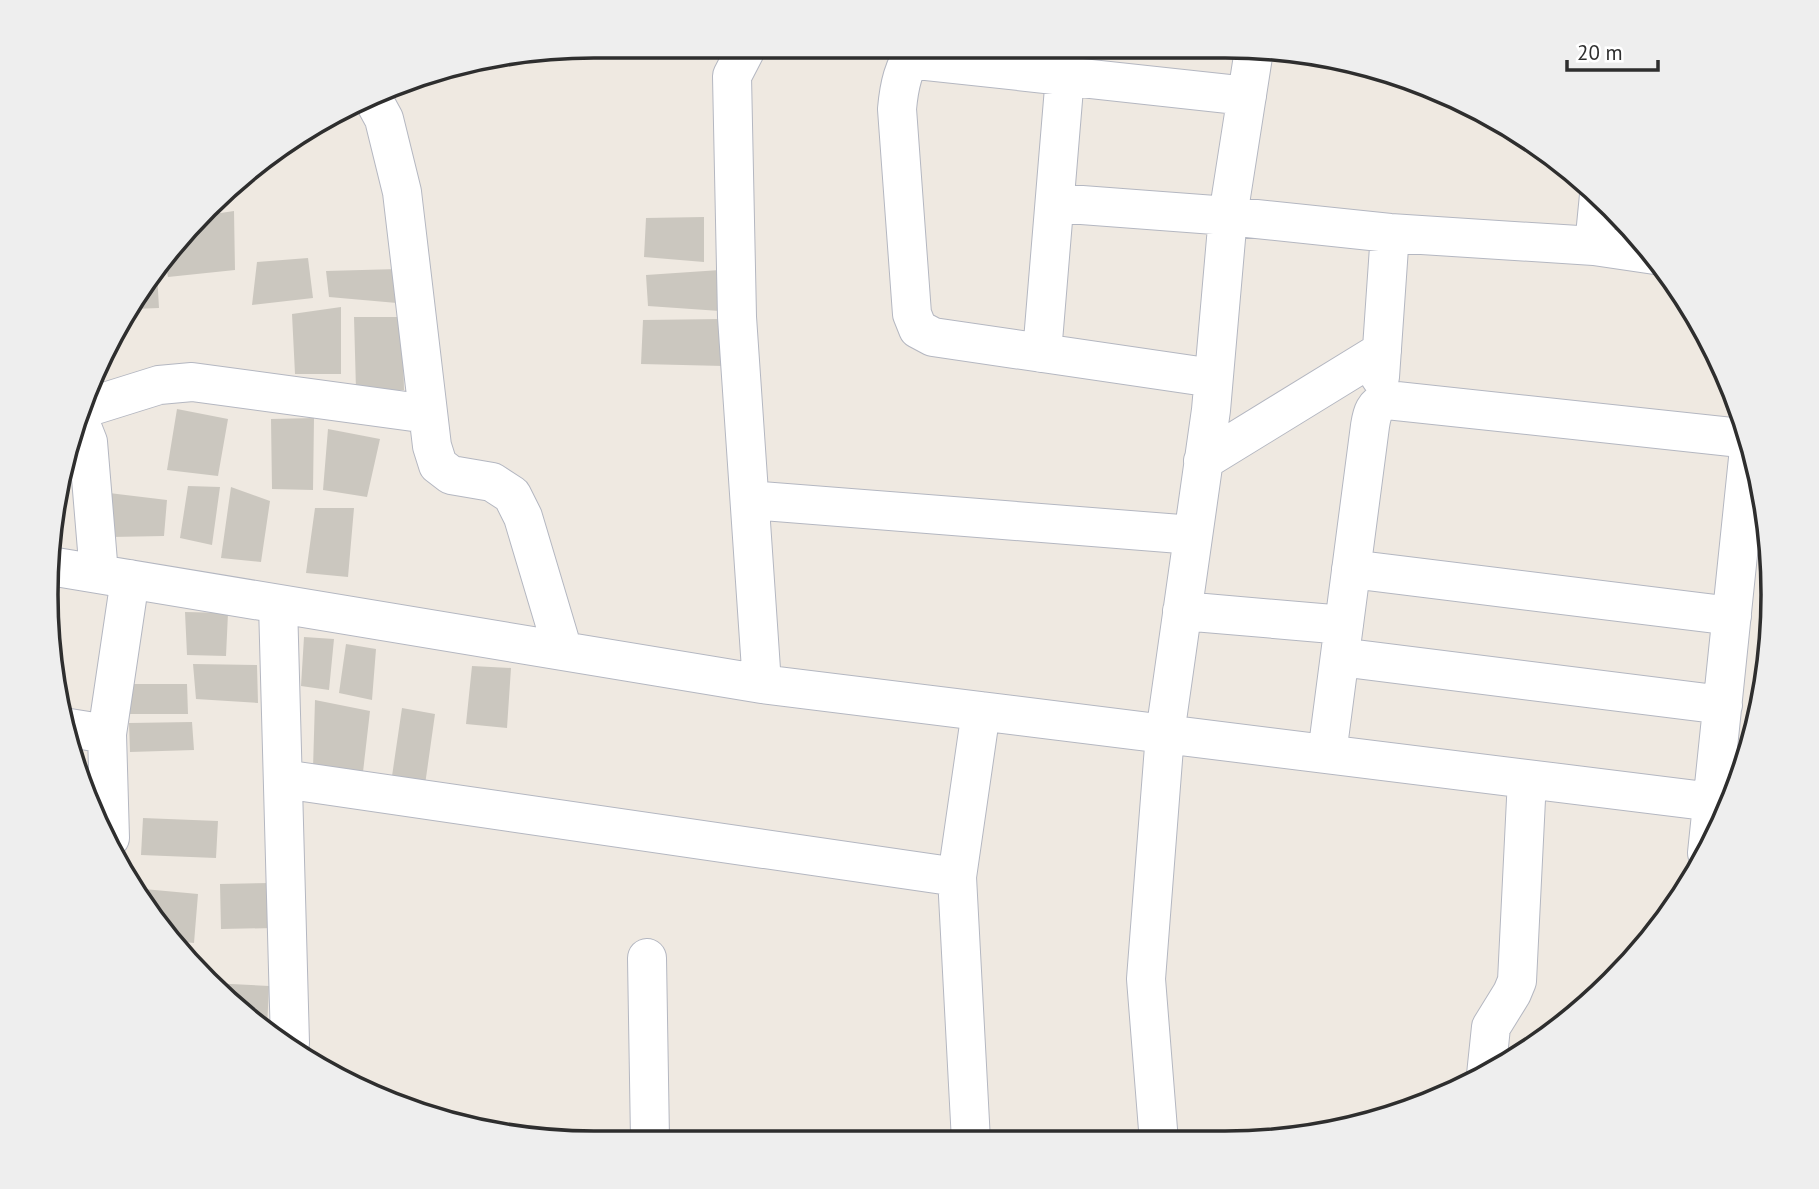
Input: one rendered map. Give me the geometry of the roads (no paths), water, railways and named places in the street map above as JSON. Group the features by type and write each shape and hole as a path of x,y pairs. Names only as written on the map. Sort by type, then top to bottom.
{"street":[{"path":"741,58 732,76 737,317 762,684"},
{"path":"911,58 899,87 897,109 912,314 918,329 933,337 1213,378"},
{"path":"946,58 1065,76 1247,96"},
{"path":"1158,1131 1146,979 1165,734 1203,461 1228,216 1253,59"},
{"path":"1042,353 1065,76"},
{"path":"376,105 384,119 402,192 432,446 438,465 451,475 492,482 512,495 523,517 563,650"},
{"path":"1055,203 1228,216 1390,233 1594,246 1637,252"},
{"path":"1594,246 1598,209"},
{"path":"1327,754 1370,426 1372,414 1378,404 1390,233"},
{"path":"1203,461 1382,351"},
{"path":"92,407 159,385 192,382 428,415"},
{"path":"1378,404 1387,400 1738,438"},
{"path":"84,429 114,576 107,734 110,824"},
{"path":"1721,797 1723,705 1747,472"},
{"path":"750,500 1193,535"},
{"path":"59,567 762,684 1719,803"},
{"path":"1351,569 1732,616"},
{"path":"278,604 289,1036"},
{"path":"1182,611 1342,641 1723,705"},
{"path":"970,1131 957,877 981,711"},
{"path":"75,728 107,734"},
{"path":"283,779 957,877"},
{"path":"1487,1062 1491,1027 1517,981 1527,779"},
{"path":"648,958 650,1131"}]}
